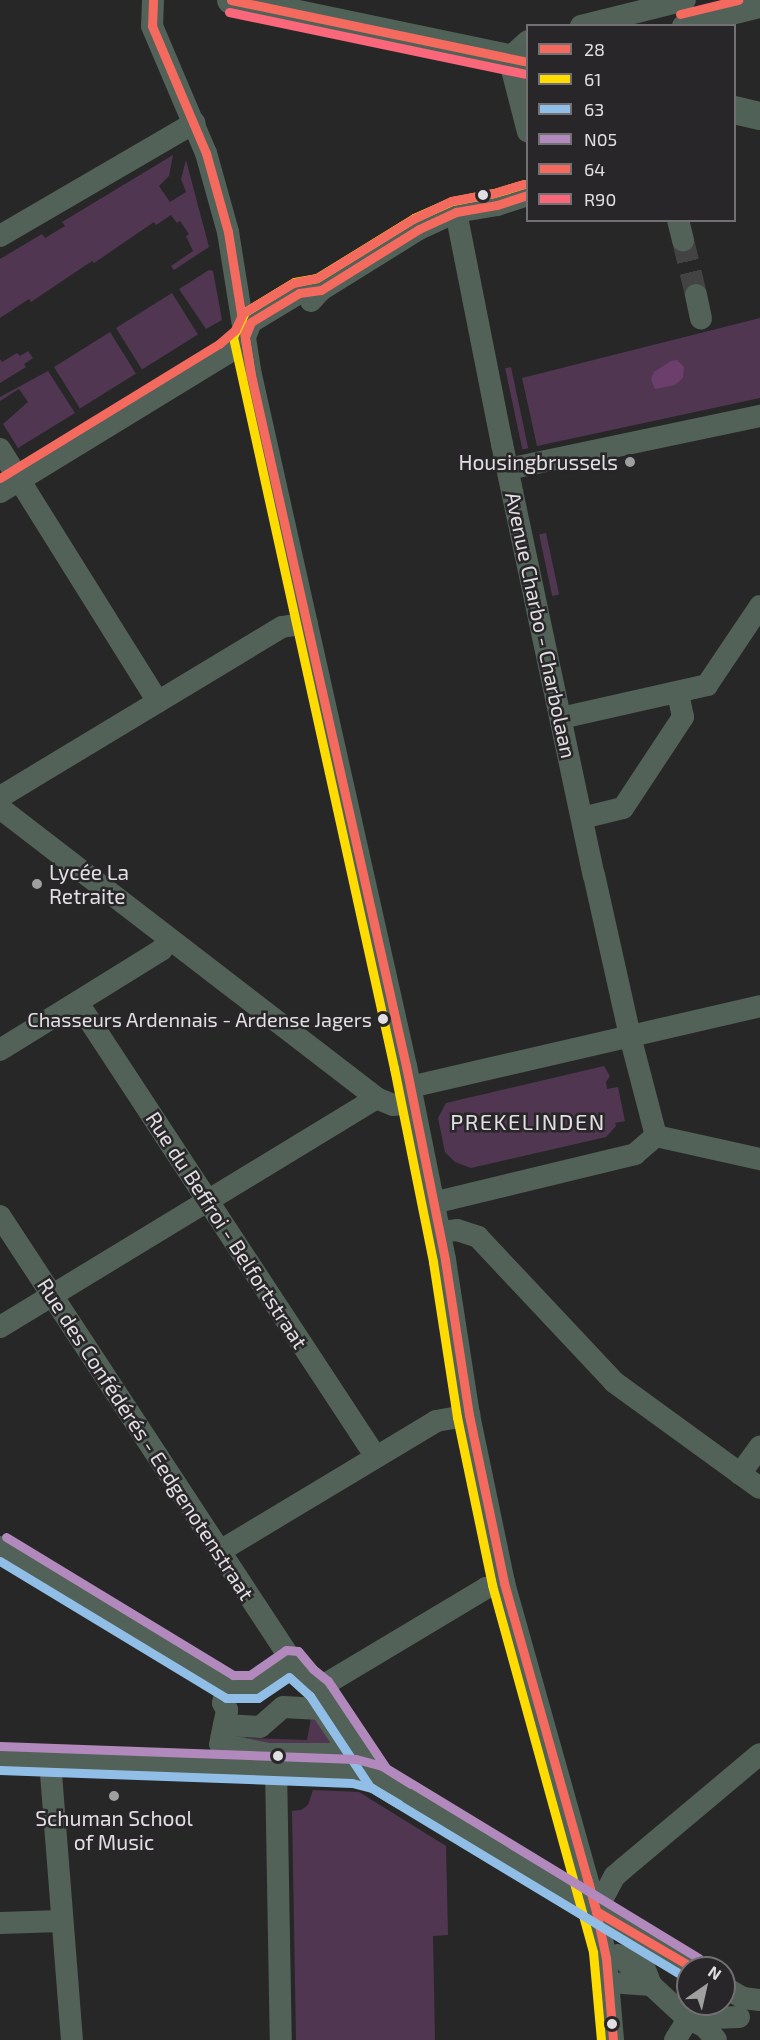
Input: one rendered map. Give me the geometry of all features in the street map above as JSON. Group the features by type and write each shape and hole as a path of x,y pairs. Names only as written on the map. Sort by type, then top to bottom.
{"main road":[{"path":"231,0 521,54"},
{"path":"736,110 760,116"}],"street":[{"path":"153,0 152,26 194,123 219,190 230,240 244,337 412,1095 439,1232 469,1415 504,1583 596,1911 606,1958 613,2040"},
{"path":"590,24 685,0"},
{"path":"691,24 760,7"},
{"path":"521,54 526,110"},
{"path":"0,236 194,123"},
{"path":"0,492 226,354 244,337 263,333 307,306 321,290 419,229 456,212 497,205 526,196"},
{"name":"Avenue Charbo - Charbolaan","path":"456,212 582,818 630,1036 656,1136"},
{"path":"696,295 701,318"},
{"path":"508,469 760,416"},
{"path":"0,449 158,702"},
{"path":"561,718 703,687 711,682 760,606"},
{"path":"0,797 282,627 307,622"},
{"path":"582,818 623,808 683,717 678,693"},
{"path":"0,808 376,1098 393,1105 412,1095 630,1036 760,1006"},
{"path":"0,1050 161,950 169,940"},
{"name":"Rue du Beffroi - Belfortstraat","path":"78,1003 376,1457"},
{"path":"0,1327 208,1203 376,1098"},
{"path":"433,1203 635,1154 656,1136 760,1159"},
{"name":"Rue des Confédérés - Eedgenotenstraat","path":"0,1216 292,1661 305,1678 320,1688 377,1777"},
{"path":"439,1232 457,1230 477,1237 614,1382 760,1488"},
{"path":"220,1551 436,1421 469,1415"},
{"path":"740,1474 760,1446"},
{"path":"0,1547 227,1693 254,1687 292,1661"},
{"path":"320,1688 486,1588 504,1583"},
{"path":"220,1746 227,1710 223,1703 227,1693"},
{"path":"0,1758 50,1761 220,1746 268,1754 346,1754 341,1739 321,1709 283,1707 260,1727 220,1746"},
{"path":"220,1746 276,1767 354,1771 377,1777 676,1958"},
{"path":"596,1911 615,1876 760,1754"},
{"path":"50,1761 72,2040"},
{"path":"276,1767 280,2040"},
{"path":"0,1923 61,1921"},
{"path":"623,1983 669,2013 704,2026 728,2026"},
{"path":"736,1994 743,1998 760,2000"}],"shaded area":[{"path":"173,155 169,176 159,186 170,202 186,192 181,179 186,160 209,247 174,270 171,266 193,251 186,236 189,234 180,221 177,223 171,215 156,225 154,222 94,263 92,261 31,302 29,299 0,318 0,259 42,234 45,238 65,226 62,222"},
{"path":"209,270 213,271 222,320 206,329 179,289"},
{"path":"172,293 198,335 142,370 116,328"},
{"path":"760,318 760,398 537,446 522,378"},
{"path":"110,332 136,374 80,409 54,367"},
{"path":"28,351 33,358 24,364 26,367 0,383 0,359 2,362 17,353 20,356"},
{"path":"677,360 684,367 683,378 675,385 655,389 651,379 654,372 671,361"},
{"path":"511,367 528,448 522,449 505,368"},
{"path":"48,371 75,413 18,448 3,424 28,402 19,389 0,401 0,397"},
{"path":"546,533 559,595 552,596 539,534"},
{"path":"604,1066 610,1076 606,1082 607,1089 618,1087 625,1121 615,1123 616,1126 606,1137 471,1168 455,1162 445,1152 438,1118 446,1103"},
{"path":"312,1713 336,1744 239,1744 245,1734 246,1738 307,1740"},
{"path":"313,1790 359,1792 446,1846 448,1935 433,1936 435,2040 296,2040 292,1811 301,1810 308,1805"}],"tunnel":[{"path":"683,240 696,295"}],"transit line":[{"name":"28","path":"153,0 152,26 206,153 228,232 251,375 406,1066 445,1260 469,1415 504,1583 596,1911 606,1958 613,2040"},
{"name":"28","path":"231,0 526,62"},
{"name":"64","path":"680,14 738,0"},
{"name":"R90","path":"229,12 526,74"},
{"name":"61","path":"524,184 494,193 452,201 414,218 317,278 294,282 245,312 233,337 394,1068 433,1262 457,1417 492,1585 593,1952 601,2040"},
{"name":"64","path":"0,478 219,344 235,330 243,313 293,283 317,278 413,219 451,201 494,193 524,184"},
{"name":"28","path":"251,376 245,337 251,322 299,293 321,290 419,229 456,212 497,205 526,196"},
{"name":"N05","path":"6,1537 233,1675 250,1675 286,1650 298,1651 313,1669 328,1681 386,1768 696,1956"},
{"name":"63","path":"0,1561 226,1698 258,1698 289,1677 310,1696 370,1787 676,1971"},
{"name":"N05","path":"0,1746 356,1759 382,1766 411,1784"},
{"name":"63","path":"0,1770 352,1783 372,1788 399,1804"},
{"name":"28","path":"587,1878 596,1911 676,1958"}],"place":[{"name":"Housingbrussels","path":"630,462"},
{"name":"Lycée La Retraite","path":"37,884"},
{"name":"Chasseurs Ardennais - Ardense Jagers","path":"383,1019"},
{"name":"Schuman School of Music","path":"114,1796"}],"district":[{"name":"PREKELINDEN","path":"528,1122"}]}
